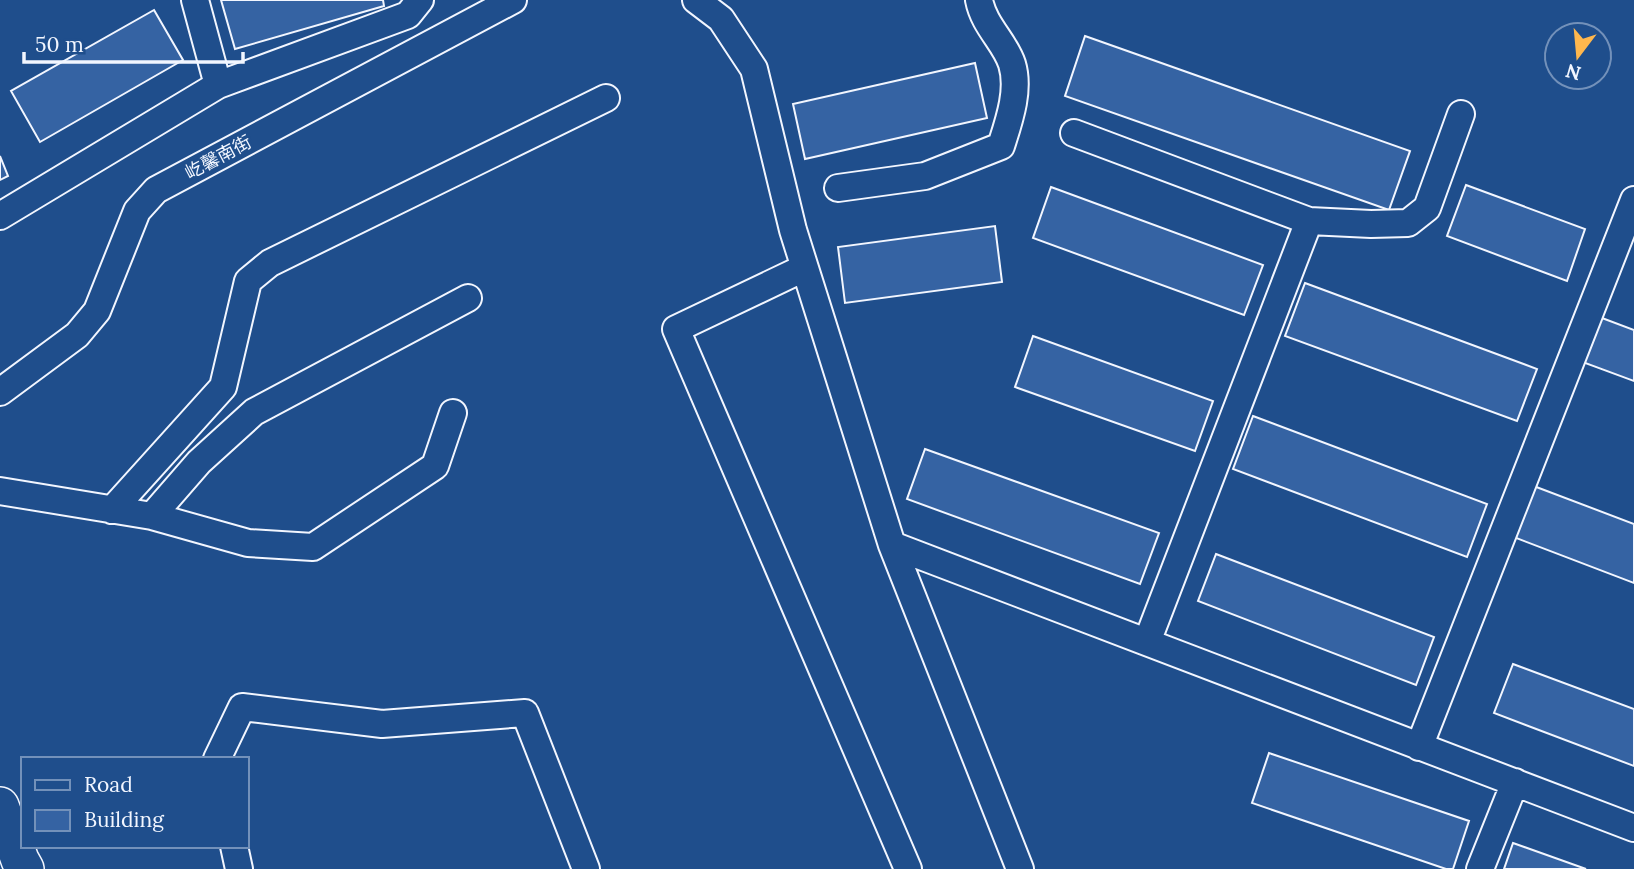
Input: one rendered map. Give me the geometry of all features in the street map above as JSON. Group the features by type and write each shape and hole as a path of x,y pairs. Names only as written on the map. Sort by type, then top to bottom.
{"street":[{"path":"195,0 218,85"},
{"path":"0,216 218,85 408,15 419,0"},
{"name":"屹馨南街","path":"0,392 77,335 97,312 137,211 156,190 513,0"},
{"path":"696,0 721,19 754,69 804,268 892,545 1020,869"},
{"path":"838,188 925,176 1002,146 1014,102 1012,64 982,13 979,0"},
{"path":"112,510 223,387 248,281 271,263 606,98"},
{"path":"1074,133 1309,221 1408,223 1427,208 1461,114"},
{"path":"1419,747 1634,200"},
{"path":"1147,642 1309,221"},
{"path":"804,268 676,329 908,869"},
{"path":"152,516 199,462 254,412 468,298"},
{"path":"0,491 152,516 248,542 313,547 435,466 453,413"},
{"path":"892,545 1634,828"},
{"path":"218,757 242,706 382,724 525,713 586,869"},
{"path":"1480,869 1515,782"},
{"path":"0,806 25,869"},
{"path":"234,848 239,869"}],"building":[{"path":"221,0 383,0 384,6 235,49"},
{"path":"154,10 183,60 40,142 11,91"},
{"path":"1085,36 1410,151 1389,210 1065,96"},
{"path":"975,63 987,118 805,159 793,104"},
{"path":"0,156 8,176 0,180"},
{"path":"1466,185 1585,229 1567,281 1447,236"},
{"path":"1051,187 1263,265 1244,315 1033,238"},
{"path":"995,226 1002,282 845,303 838,247"},
{"path":"1305,283 1537,369 1517,421 1285,336"},
{"path":"1594,315 1634,330 1634,381 1577,360"},
{"path":"1033,336 1213,401 1195,451 1015,387"},
{"path":"1253,416 1487,504 1467,557 1233,469"},
{"path":"925,449 1159,533 1140,584 907,499"},
{"path":"1531,485 1634,524 1634,583 1511,536"},
{"path":"1216,554 1434,637 1416,685 1198,601"},
{"path":"1513,664 1634,709 1634,766 1494,713"},
{"path":"1269,753 1469,821 1453,869 1446,869 1252,803"},
{"path":"1513,843 1586,869 1504,869"}]}
